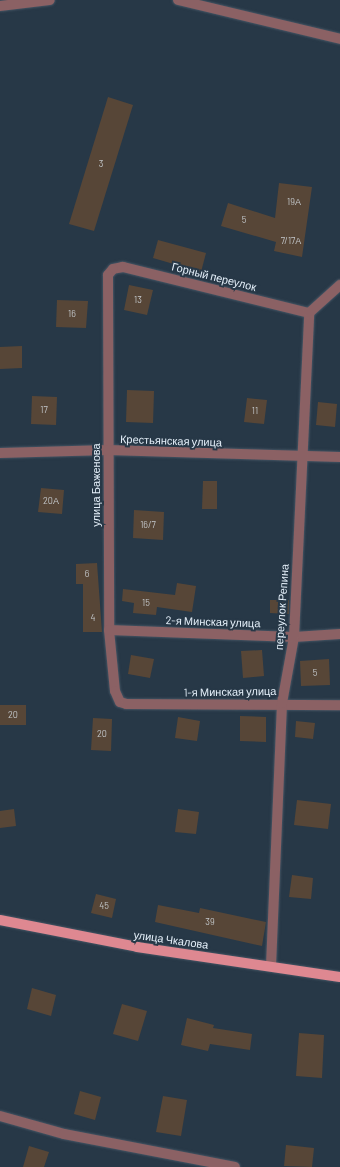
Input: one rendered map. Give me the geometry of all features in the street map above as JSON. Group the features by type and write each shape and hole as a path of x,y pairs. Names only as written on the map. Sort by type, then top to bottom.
{"main road":[{"name":"улица Чкалова","path":"0,920 137,947 340,977"}],"street":[{"path":"0,6 50,0"},
{"path":"178,0 340,39"},
{"name":"Горный переулок","path":"113,269 123,267 309,313"},
{"name":"улица Баженова","path":"113,269 107,281 109,630 115,691 120,702"},
{"path":"309,313 340,286"},
{"name":"переулок Репина","path":"271,966 282,703 294,637 301,458 309,313"},
{"name":"Крестьянская улица","path":"0,453 108,450 301,458 340,457"},
{"name":"2-я Минская улица","path":"109,630 294,637 340,634"},
{"name":"1-я Минская улица","path":"120,702 132,705 282,703 340,705"},
{"path":"0,1116 64,1134 235,1167"}],"building":[{"path":"108,97 133,105 94,231 69,224"},
{"path":"279,183 312,187 302,257 274,251 276,242 221,226 228,203 275,218"},
{"path":"158,240 206,253 201,272 153,258"},
{"path":"129,285 153,290 147,315 124,310"},
{"path":"57,300 88,301 86,328 56,327"},
{"path":"22,346 22,368 0,369 0,347"},
{"path":"127,390 154,391 153,423 126,422"},
{"path":"32,396 57,397 56,425 31,424"},
{"path":"247,398 267,400 264,424 244,422"},
{"path":"318,402 337,404 335,427 316,425"},
{"path":"203,481 217,481 217,509 202,509"},
{"path":"41,488 64,490 62,514 38,512"},
{"path":"134,510 164,512 163,540 133,538"},
{"path":"97,563 102,632 83,632 83,584 76,584 76,564"},
{"path":"177,583 196,586 192,612 157,607 156,615 133,613 134,603 122,601 123,589 175,595"},
{"path":"270,600 289,600 289,614 270,613"},
{"path":"262,650 264,676 243,678 241,651"},
{"path":"131,655 154,659 150,678 128,674"},
{"path":"329,659 330,685 301,686 300,661"},
{"path":"0,705 26,705 26,725 0,725"},
{"path":"240,716 266,717 266,742 240,741"},
{"path":"178,717 200,721 197,741 175,738"},
{"path":"93,718 112,719 111,751 91,750"},
{"path":"296,721 315,723 313,739 295,737"},
{"path":"297,800 331,804 328,829 294,825"},
{"path":"14,809 16,826 0,828 0,811"},
{"path":"178,809 199,812 196,834 175,832"},
{"path":"292,875 313,878 311,899 289,897"},
{"path":"96,894 116,899 112,918 91,913"},
{"path":"158,905 199,913 200,908 266,922 262,946 155,922"},
{"path":"32,988 56,995 51,1016 27,1009"},
{"path":"122,1004 147,1011 138,1041 113,1034"},
{"path":"187,1018 214,1025 213,1028 252,1034 250,1050 210,1044 208,1051 181,1045"},
{"path":"299,1033 324,1035 322,1078 296,1076"},
{"path":"80,1091 101,1097 95,1120 74,1114"},
{"path":"163,1096 187,1100 181,1136 156,1132"},
{"path":"286,1145 314,1148 312,1167 284,1166"},
{"path":"29,1146 49,1152 44,1167 23,1167"}]}
